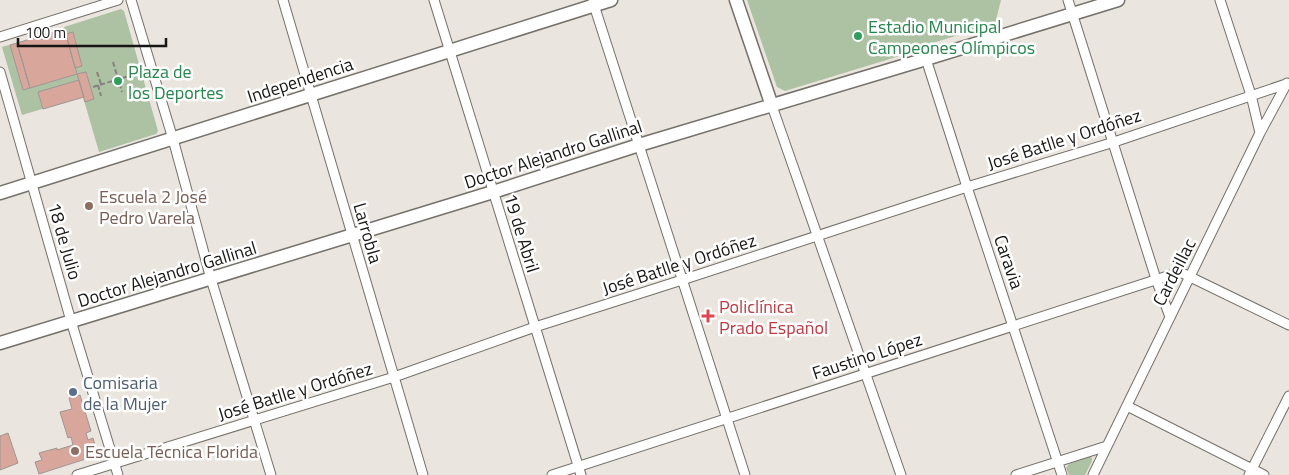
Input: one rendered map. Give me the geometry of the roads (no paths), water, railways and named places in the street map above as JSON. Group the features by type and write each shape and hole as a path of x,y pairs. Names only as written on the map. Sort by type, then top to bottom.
{"street":[{"path":"0,37 118,0"},
{"path":"131,0 211,279 271,475"},
{"name":"Larrobla","path":"283,0 423,475"},
{"name":"19 de Abril","path":"434,0 579,471"},
{"name":"Independencia","path":"0,194 311,96 593,3 611,0"},
{"path":"736,0 901,475"},
{"path":"1068,0 1156,280 1170,317"},
{"name":"Doctor Alejandro Gallinal","path":"0,344 352,236 639,145 1118,0"},
{"path":"1220,0 1251,95 1260,133"},
{"path":"593,3 745,475"},
{"name":"Caravia","path":"926,59 1062,475"},
{"name":"18 de Julio","path":"0,72 71,321 118,475"},
{"name":"José Batlle y Ordóñez","path":"77,475 394,377 535,326 967,187 1114,142 1288,82"},
{"name":"Cardeillac","path":"1093,475 1260,133 1288,82"},
{"name":"Faustino López","path":"552,475 579,471 728,418 1180,272 1191,277"},
{"path":"1191,277 1289,325"},
{"path":"1250,472 1289,396"},
{"path":"1128,406 1250,472 1264,475"},
{"path":"1016,475 1108,446"}],"place":[{"name":"Estadio Municipal Campeones Olímpicos","path":"858,36"},
{"name":"Plaza de los Deportes","path":"118,81"},
{"name":"Escuela 2 José Pedro Varela","path":"89,206"},
{"name":"Policlínica Prado Español","path":"708,316"},
{"name":"Comisaria de la Mujer","path":"73,392"},
{"name":"Escuela Técnica Florida","path":"75,451"}]}
